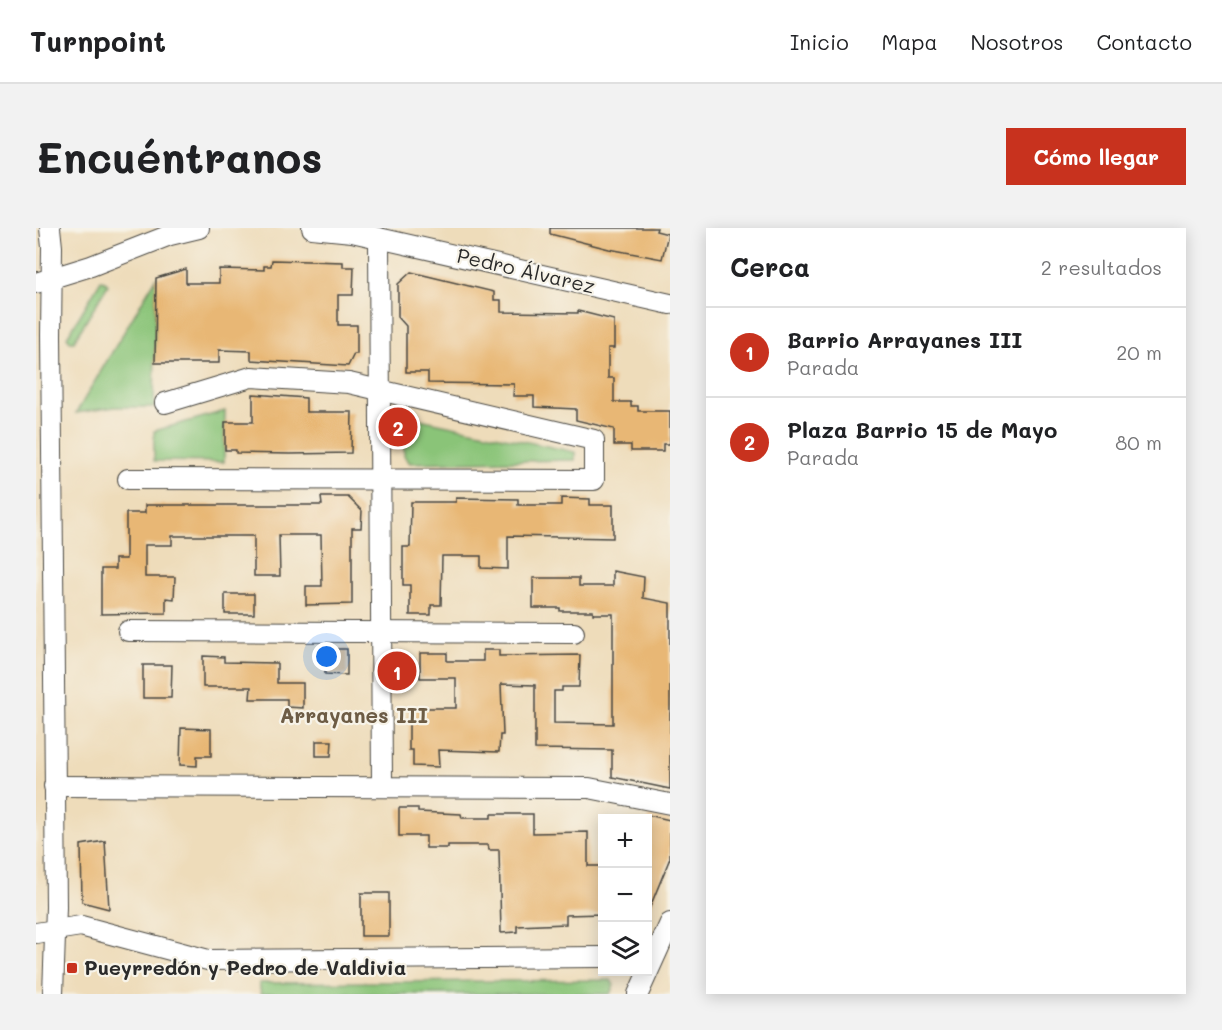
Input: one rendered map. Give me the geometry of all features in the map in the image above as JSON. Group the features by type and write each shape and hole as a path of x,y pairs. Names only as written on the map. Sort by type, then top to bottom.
{"street":[{"path":"50,228 52,247 44,280 54,786 45,931 53,994"},
{"path":"44,280 91,266 170,235 199,228"},
{"name":"Pedro Álvarez","path":"312,228 345,230 670,304"},
{"path":"380,238 382,787"},
{"path":"128,479 594,480 594,440 349,383 251,377 165,403"},
{"path":"128,631 574,633"},
{"path":"54,786 590,788 670,804"},
{"path":"652,954 670,923"},
{"path":"45,931 81,926 208,960 598,957"},
{"path":"638,994 644,976"}],"green space":[{"path":"156,278 154,407 115,407 76,413"},
{"path":"101,280 108,285 74,341 70,341 67,337"},
{"path":"225,411 224,462 154,461 154,431"},
{"path":"410,417 575,452 575,460 410,463 404,456 404,422"},
{"path":"611,980 614,985 610,994 261,994 259,983"}],"building":[{"path":"550,228 657,228 656,231 668,234 662,259 550,234"},
{"path":"272,260 343,262 343,267 354,267 353,295 338,295 338,325 357,325 357,354 354,354 348,366 251,360 251,351 219,350 219,363 155,363 156,278 186,269 186,283 219,283 219,269 264,270 264,266 271,266"},
{"path":"411,272 494,292 494,300 501,300 501,312 578,313 578,311 614,320 614,348 608,348 608,378 614,378 614,402 631,402 631,406 638,406 638,411 670,411 670,444 663,444 663,451 631,451 631,445 614,445 614,429 576,420 576,409 534,407 534,396 513,396 514,384 428,383 428,372 406,372 406,326 398,317 398,284"},
{"path":"253,394 306,398 306,412 352,412 351,453 236,453 236,450 225,450 225,422 253,422"},
{"path":"321,497 348,497 362,511 361,528 352,528 352,604 306,605 306,586 322,586 321,535 279,535 280,576 254,576 254,536 172,536 172,545 145,545 145,577 175,577 174,599 166,598 166,613 101,614 101,569 115,569 115,559 126,559 126,513 145,513 145,505 322,505"},
{"path":"456,498 518,499 518,505 561,505 561,498 590,499 590,505 613,505 613,538 508,536 508,569 481,568 481,556 442,556 441,605 431,605 431,615 410,615 410,585 403,585 403,547 410,547 411,502 456,502"},
{"path":"613,571 644,577 643,598 670,603 670,789 612,777 612,750 535,749 535,685 501,684 503,735 500,735 499,752 438,750 439,767 413,766 413,750 409,750 409,708 456,708 456,678 420,678 420,653 447,653 447,661 483,661 483,650 499,650 499,656 580,655 579,687 562,687 562,691 554,691 554,723 613,724 613,614 593,614 593,611 560,611 560,608 533,608 533,578 579,578 579,586 613,586"},
{"path":"225,594 254,594 254,614 225,614"},
{"path":"325,649 347,649 347,675 325,674"},
{"path":"203,656 224,657 224,662 277,663 277,683 303,683 303,708 287,707 287,699 250,699 251,687 203,687"},
{"path":"143,665 172,665 171,698 143,698"},
{"path":"181,728 211,729 211,756 197,756 197,766 180,765"},
{"path":"316,741 332,741 331,756 316,756"},
{"path":"399,808 418,808 418,812 461,814 462,818 491,818 491,814 533,814 533,833 588,832 588,866 598,866 598,914 566,915 566,924 517,926 517,932 501,933 499,850 489,850 488,845 448,845 448,848 426,848 426,836 399,836"},
{"path":"652,816 670,820 670,858 652,902"},
{"path":"105,841 109,909 82,902 81,845"},
{"path":"361,893 389,893 389,936 361,936"}],"place":[{"name":"Plaza Barrio 15 de Mayo","path":"398,427"},
{"name":"Barrio Arrayanes III","path":"397,671"},
{"name":"Pueyrredón y Pedro de Valdivia","path":"72,968"}],"district":[{"name":"Arrayanes III","path":"354,716"}]}
